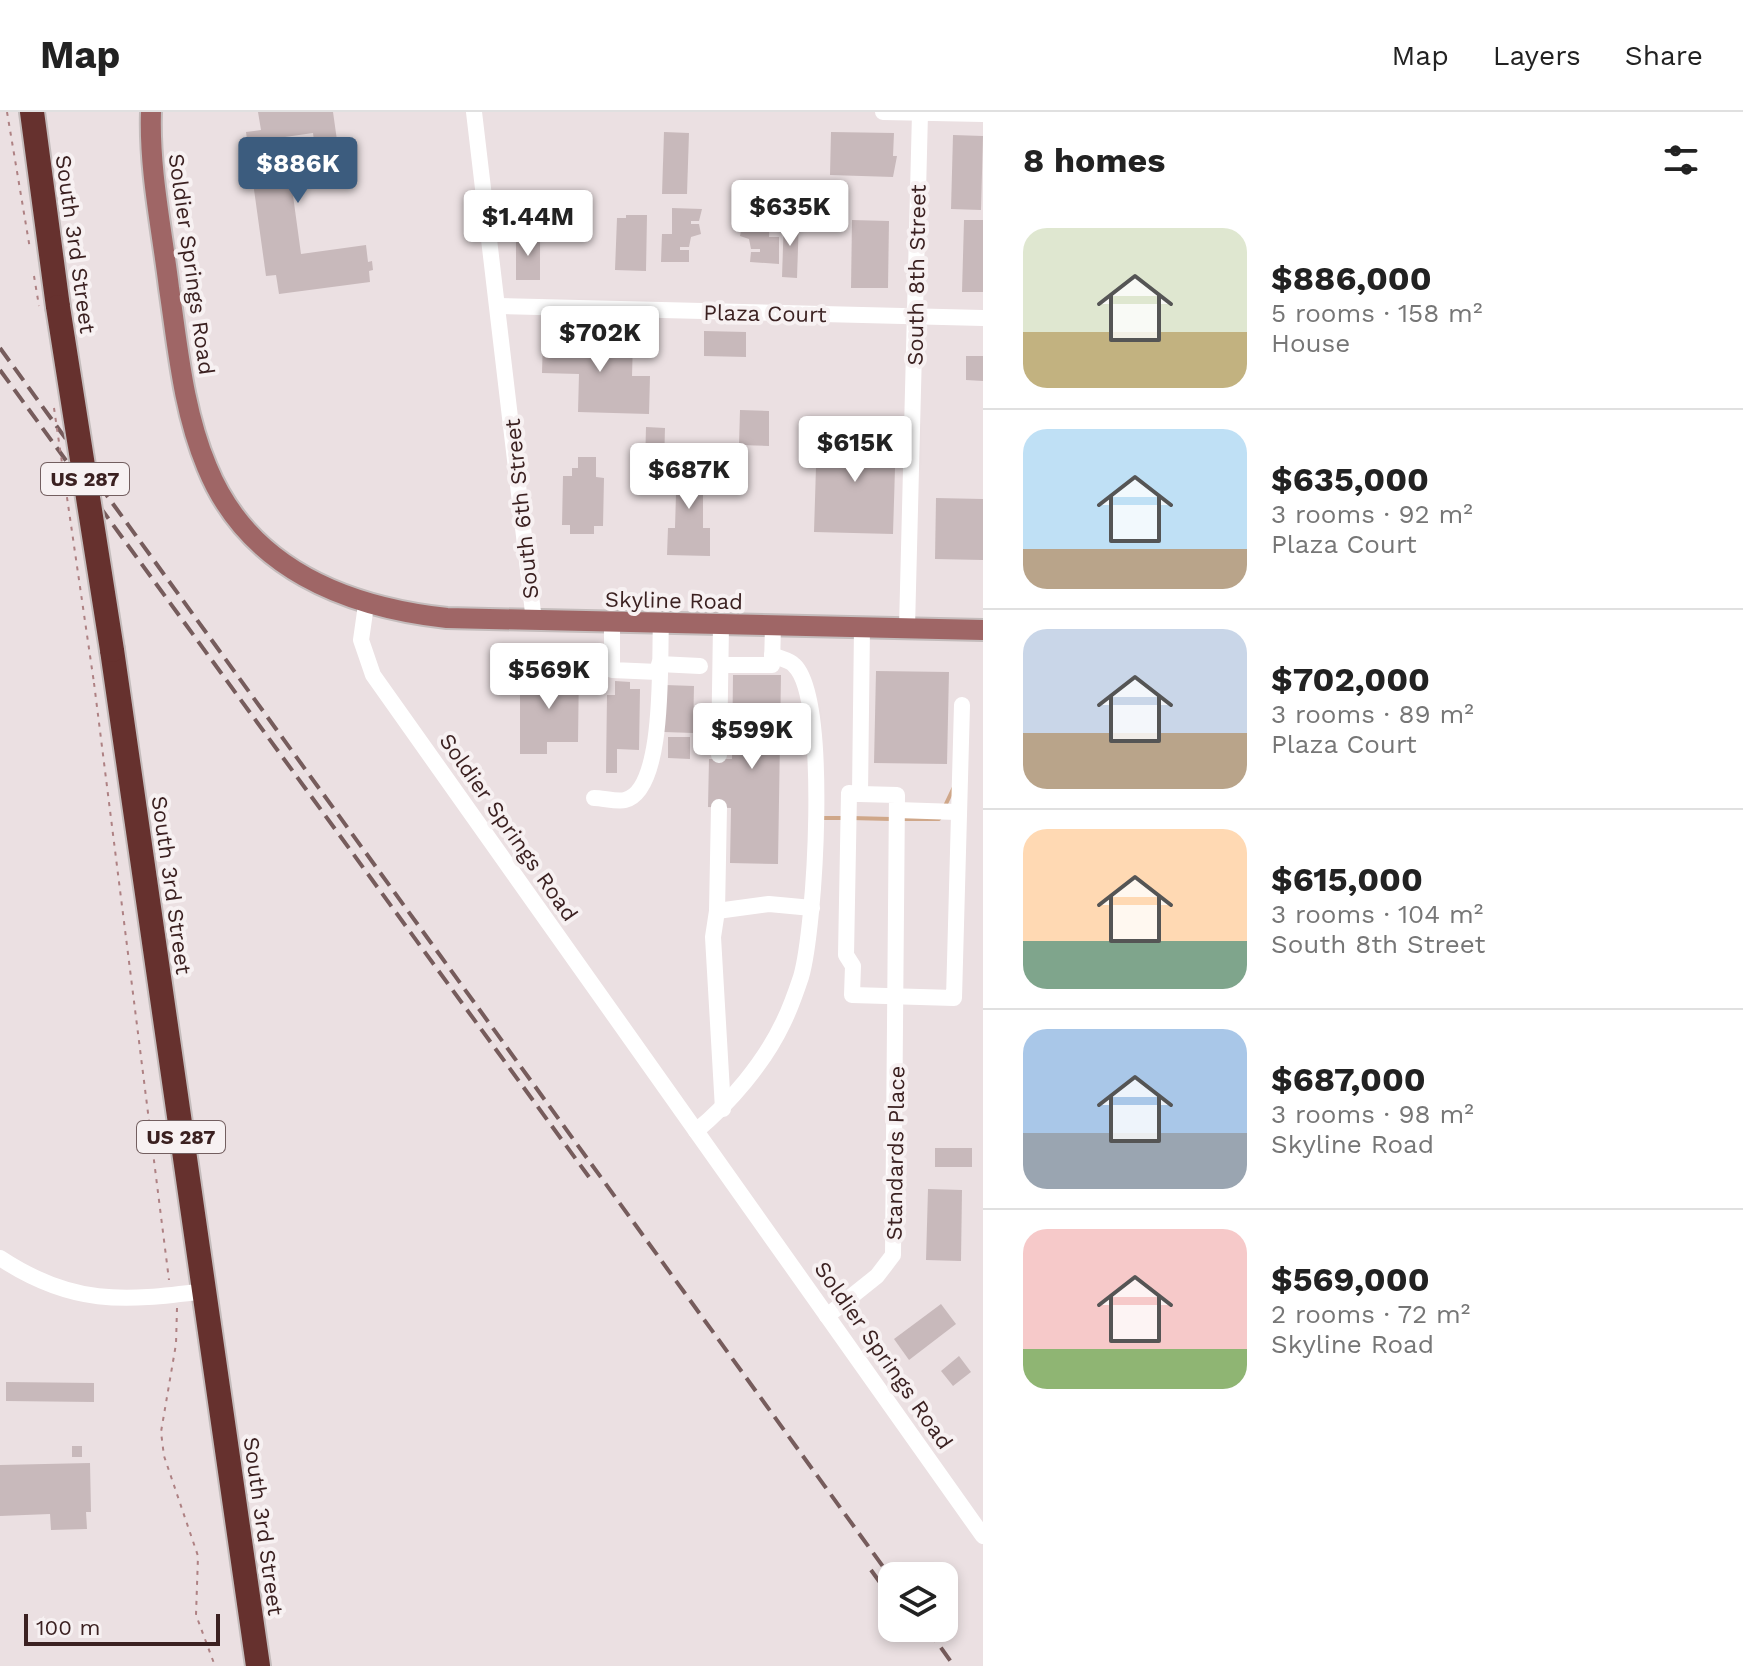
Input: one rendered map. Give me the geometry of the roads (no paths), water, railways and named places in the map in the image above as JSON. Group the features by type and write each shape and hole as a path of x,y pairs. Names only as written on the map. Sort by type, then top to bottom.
{"highway":[{"name":"South 3rd Street","path":"32,112 48,307 112,650 258,1666"}],"main road":[{"name":"Soldier Springs Road","path":"151,112 152,155 179,360 188,406 207,468 236,516 265,546 309,580 366,605"},
{"name":"Skyline Road","path":"366,605 447,618 983,630"}],"street":[{"name":"South 6th Street","path":"474,112 534,621"},
{"path":"883,112 983,114"},
{"name":"South 8th Street","path":"907,628 920,113"},
{"name":"Plaza Court","path":"498,306 983,318"},
{"name":"Soldier Springs Road","path":"366,605 361,640 373,675 983,1536"},
{"path":"612,622 612,670 700,666"},
{"path":"594,798 626,800 641,790 649,776 654,755 661,623"},
{"path":"719,755 721,625"},
{"path":"722,665 772,665 773,625"},
{"path":"860,794 862,627"},
{"path":"696,1131 723,1109 783,1024 801,976 812,908 816,741 802,679 794,665 772,655"},
{"path":"957,812 897,810 897,795 849,793 846,955 853,966 852,995 897,1002 954,998 962,705"},
{"path":"719,807 717,911 713,937 723,1109"},
{"name":"Standards Place","path":"827,1316 877,1276 893,1255 897,810"},
{"path":"717,911 769,904 812,908"},
{"path":"0,1258 49,1287 81,1296 117,1300 204,1291"}],"waterway":[{"path":"944,808 954,787"},
{"path":"899,819 939,819 941,816"},
{"path":"823,818 843,818"},
{"path":"851,818 891,819"}],"railway":[{"path":"0,348 880,1562"},
{"path":"0,370 589,1177"},
{"path":"871,1570 878,1580"},
{"path":"937,1642 954,1666"}]}
